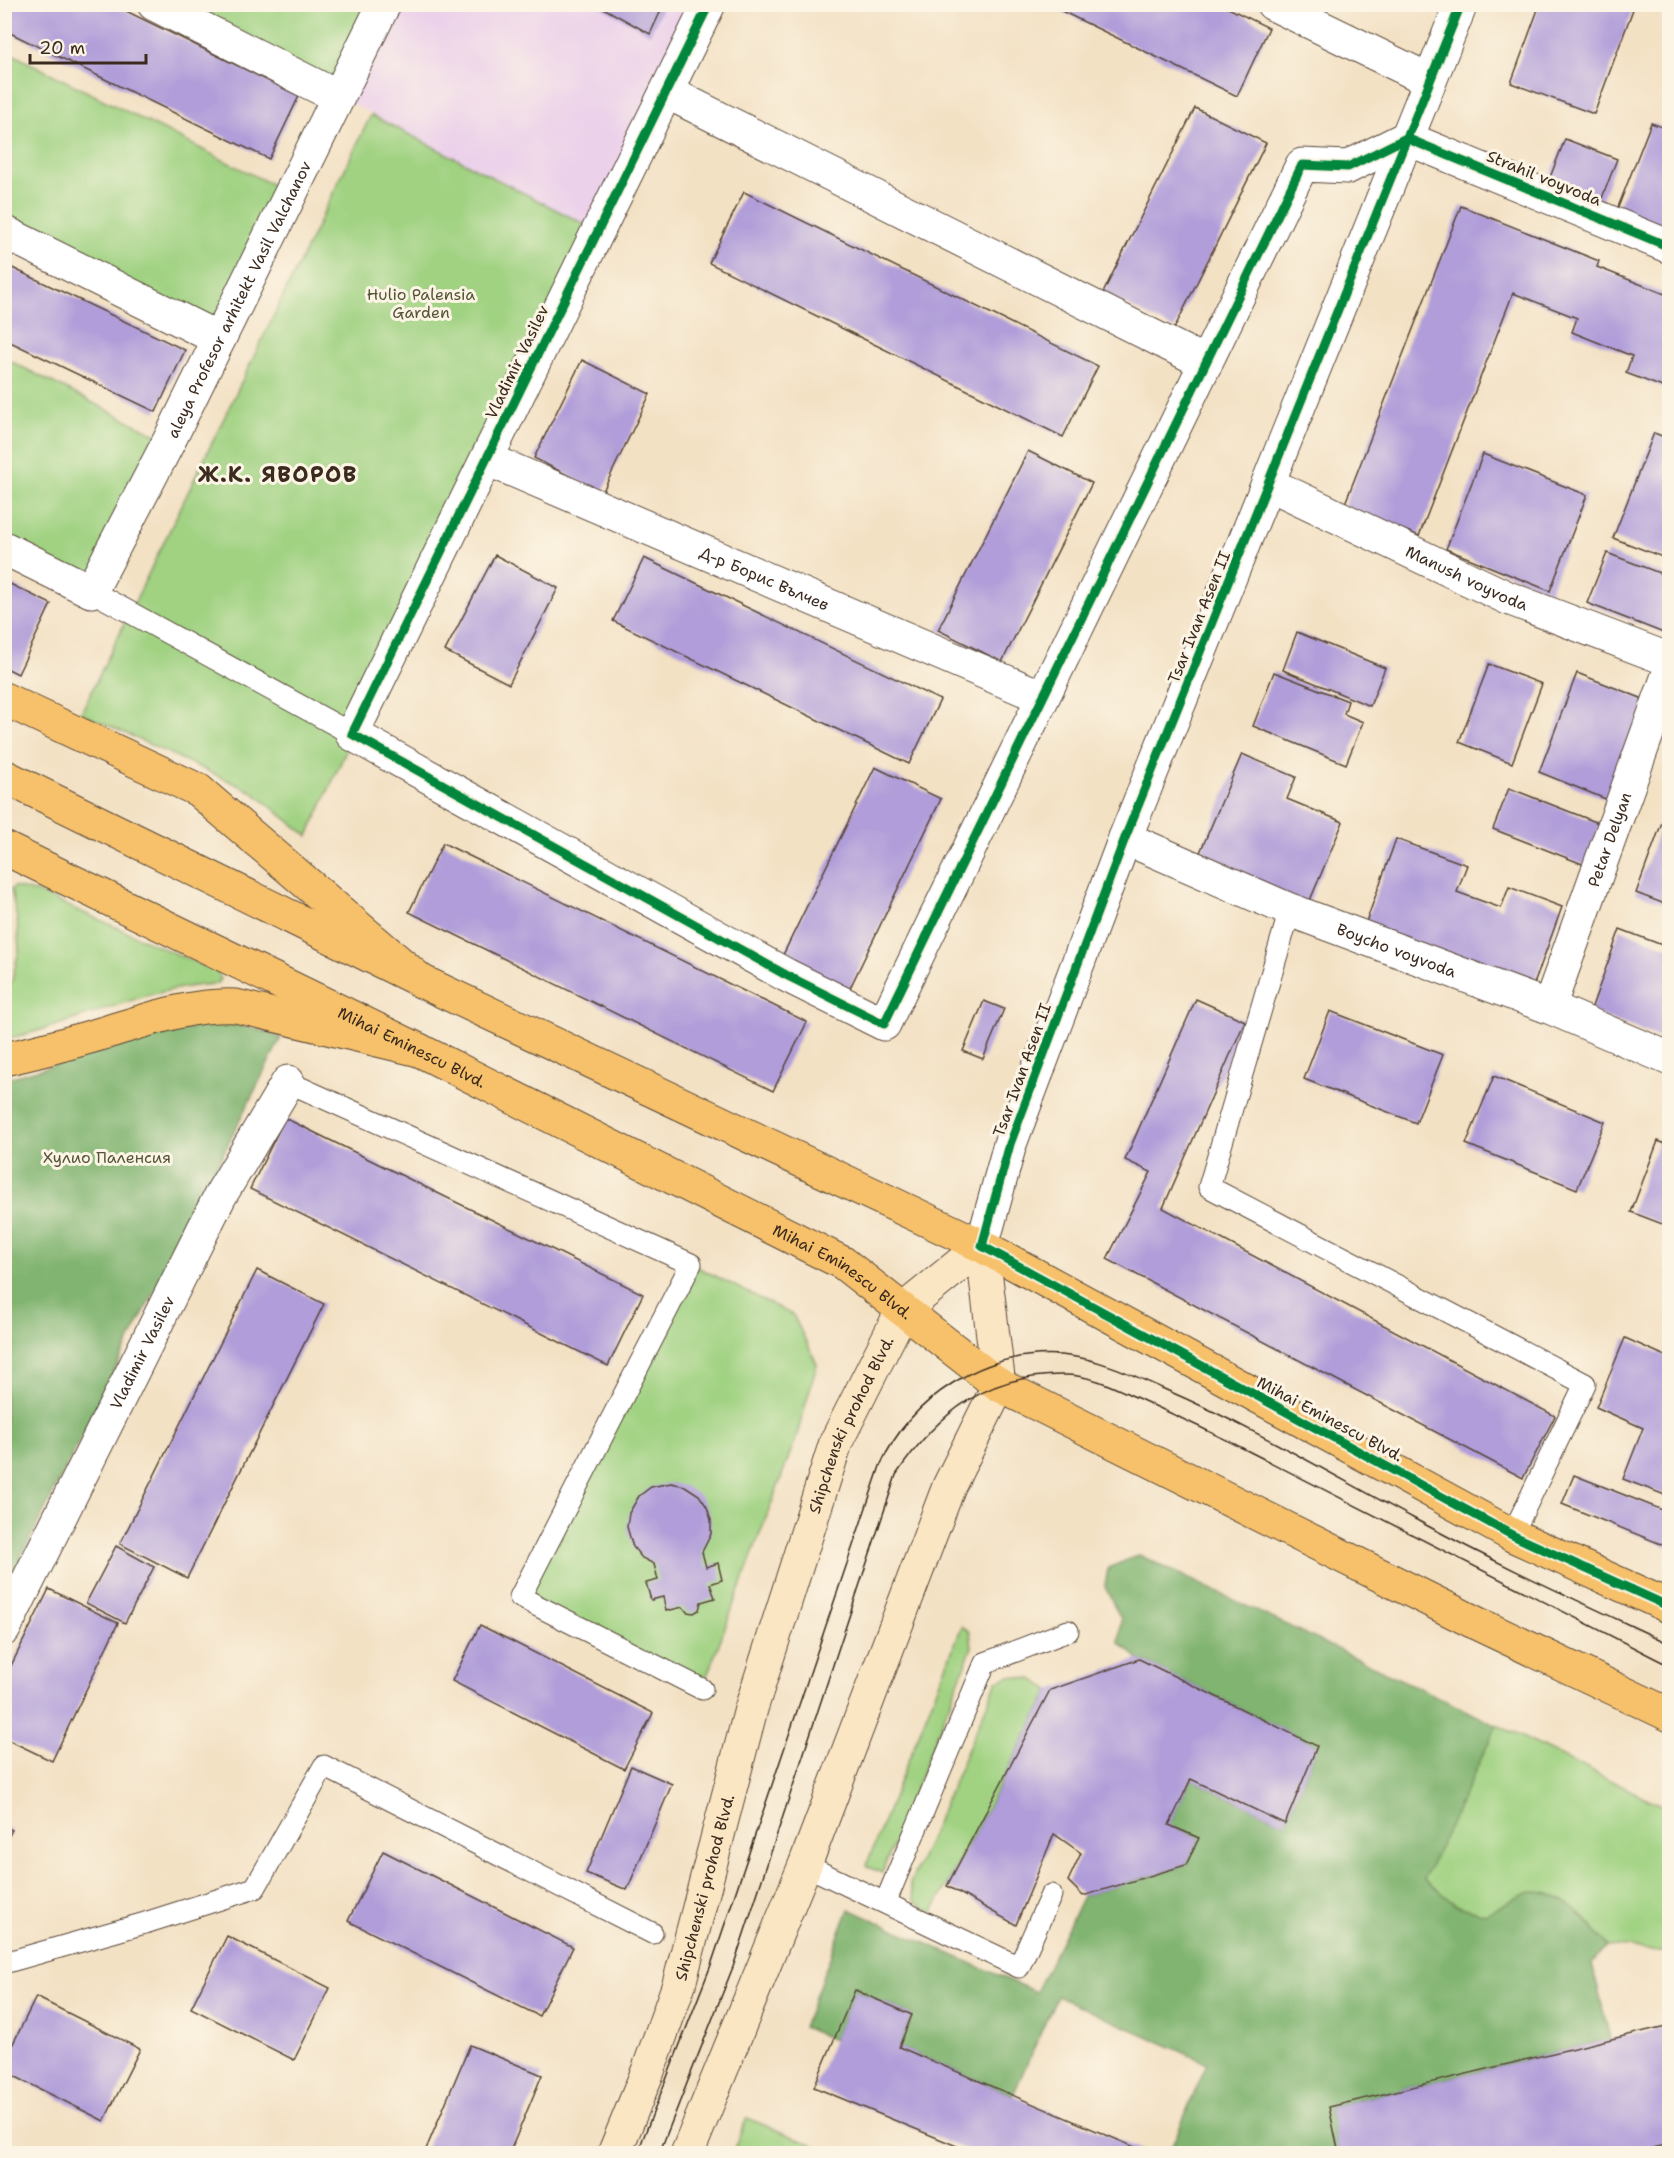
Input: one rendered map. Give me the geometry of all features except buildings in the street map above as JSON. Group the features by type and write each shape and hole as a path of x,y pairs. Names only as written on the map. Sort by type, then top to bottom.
{"main road":[{"path":"4,699 198,790 421,981"},
{"name":"Mihai Eminescu Blvd.","path":"4,776 421,981 982,1246 1512,1535 1670,1607"},
{"name":"Mihai Eminescu Blvd.","path":"4,848 419,1050 843,1263 999,1385 1476,1623 1670,1715"},
{"path":"4,1059 51,1049 167,1014 215,1005 236,1006 419,1050"},
{"path":"687,2154 805,1864 949,1486 999,1385 982,1246"},
{"name":"Shipchenski prohod Blvd.","path":"614,2154 648,2071 679,1984 751,1709 836,1442 902,1311 982,1246"}],"street":[{"path":"154,4 339,97"},
{"name":"aleya Profesor arhitekt Vasil Valchanov","path":"91,591 219,339 384,4"},
{"name":"Vladimir Vasilev","path":"352,734 709,4"},
{"path":"1273,4 1429,80"},
{"name":"Tsar Ivan Asen II","path":"982,1246 1010,1144 1125,838 1461,4"},
{"path":"667,92 1206,363"},
{"path":"352,734 786,975 884,1024 1302,165 1348,167 1406,138"},
{"name":"Strahil voyvoda","path":"1406,138 1670,247"},
{"path":"4,232 219,339"},
{"name":"Д-р Борис Вълчев","path":"487,459 1042,697"},
{"name":"Manush voyvoda","path":"1269,484 1508,598 1670,660"},
{"path":"4,549 91,591"},
{"name":"Petar Delyan","path":"1549,1007 1670,670"},
{"name":"Boycho voyvoda","path":"1125,838 1290,910 1549,1007 1670,1059"},
{"name":"Vladimir Vasilev","path":"4,1629 220,1196 288,1082"}],"lane":[{"path":"91,591 352,734"},
{"path":"1290,910 1209,1187 1585,1384 1512,1535"},
{"path":"288,1082 691,1264 520,1597 702,1689"},
{"path":"886,1901 985,1663 1068,1631"},
{"path":"4,1963 145,1923 255,1888 324,1766 652,1933"},
{"path":"805,1864 1019,1967 1051,1895"}],"shaded area":[{"path":"384,5 709,5 598,231 339,97"}],"green space":[{"path":"154,5 384,5 338,97"},
{"path":"4,50 291,194 219,339 5,232"},
{"name":"Hulio Palensia Garden","path":"371,115 598,231 366,706 308,836 251,791 81,713"},
{"path":"4,358 169,441 91,591 5,548"},
{"path":"14,887 39,893 217,972 221,979 216,984 162,992 136,999 58,1025 5,1039 5,997 19,951 17,918 11,890"},
{"name":"Хулио Паленсия","path":"220,1022 257,1029 281,1038 5,1589 5,1079 170,1032"},
{"path":"691,1264 793,1315 817,1364 797,1435 702,1689 520,1597"},
{"path":"1139,1555 1497,1725 1424,1879 1457,1906 1485,1914 1533,1892 1556,1897 1576,1910 1607,1946 1592,1964 1610,2039 1329,2107 1339,2153 1169,2153 1207,2063 1057,1996 1013,2095 899,2047 912,2015 855,1990 834,2040 803,2027 849,1909 1036,1992 1083,1896 1186,1865 1199,1838 1169,1825 1191,1779 1285,1824 1317,1746 1139,1659 1119,1643 1121,1619 1105,1587 1108,1568"},
{"path":"962,1626 970,1632 972,1647 882,1873 866,1866"},
{"path":"1010,1676 1032,1679 1050,1690 932,1913 914,1900 910,1884 997,1681"},
{"path":"1497,1725 1669,1809 1669,1952 1607,1946 1581,1913 1531,1892 1486,1914 1457,1906 1423,1879"},
{"path":"747,2118 832,2153 732,2153"}],"tram line":[{"path":"637,2154 711,1965 880,1466 894,1441 931,1399 953,1383 978,1370 1005,1361 1032,1356 1061,1355 1088,1359 1127,1372 1228,1419 1476,1551 1670,1644"},
{"path":"659,2154 733,1967 896,1475 929,1433 948,1415 989,1389 1039,1376 1077,1376 1107,1384 1233,1443 1670,1666"}],"cycle path":[{"path":"709,4 352,734 786,975 884,1024 1302,165 1348,167 1406,138 1670,247"},
{"path":"1461,4 1125,838 1010,1144 982,1246 1512,1535 1670,1607"}],"district":[{"name":"Ж.К. ЯВОРОВ","path":"278,474"}]}
